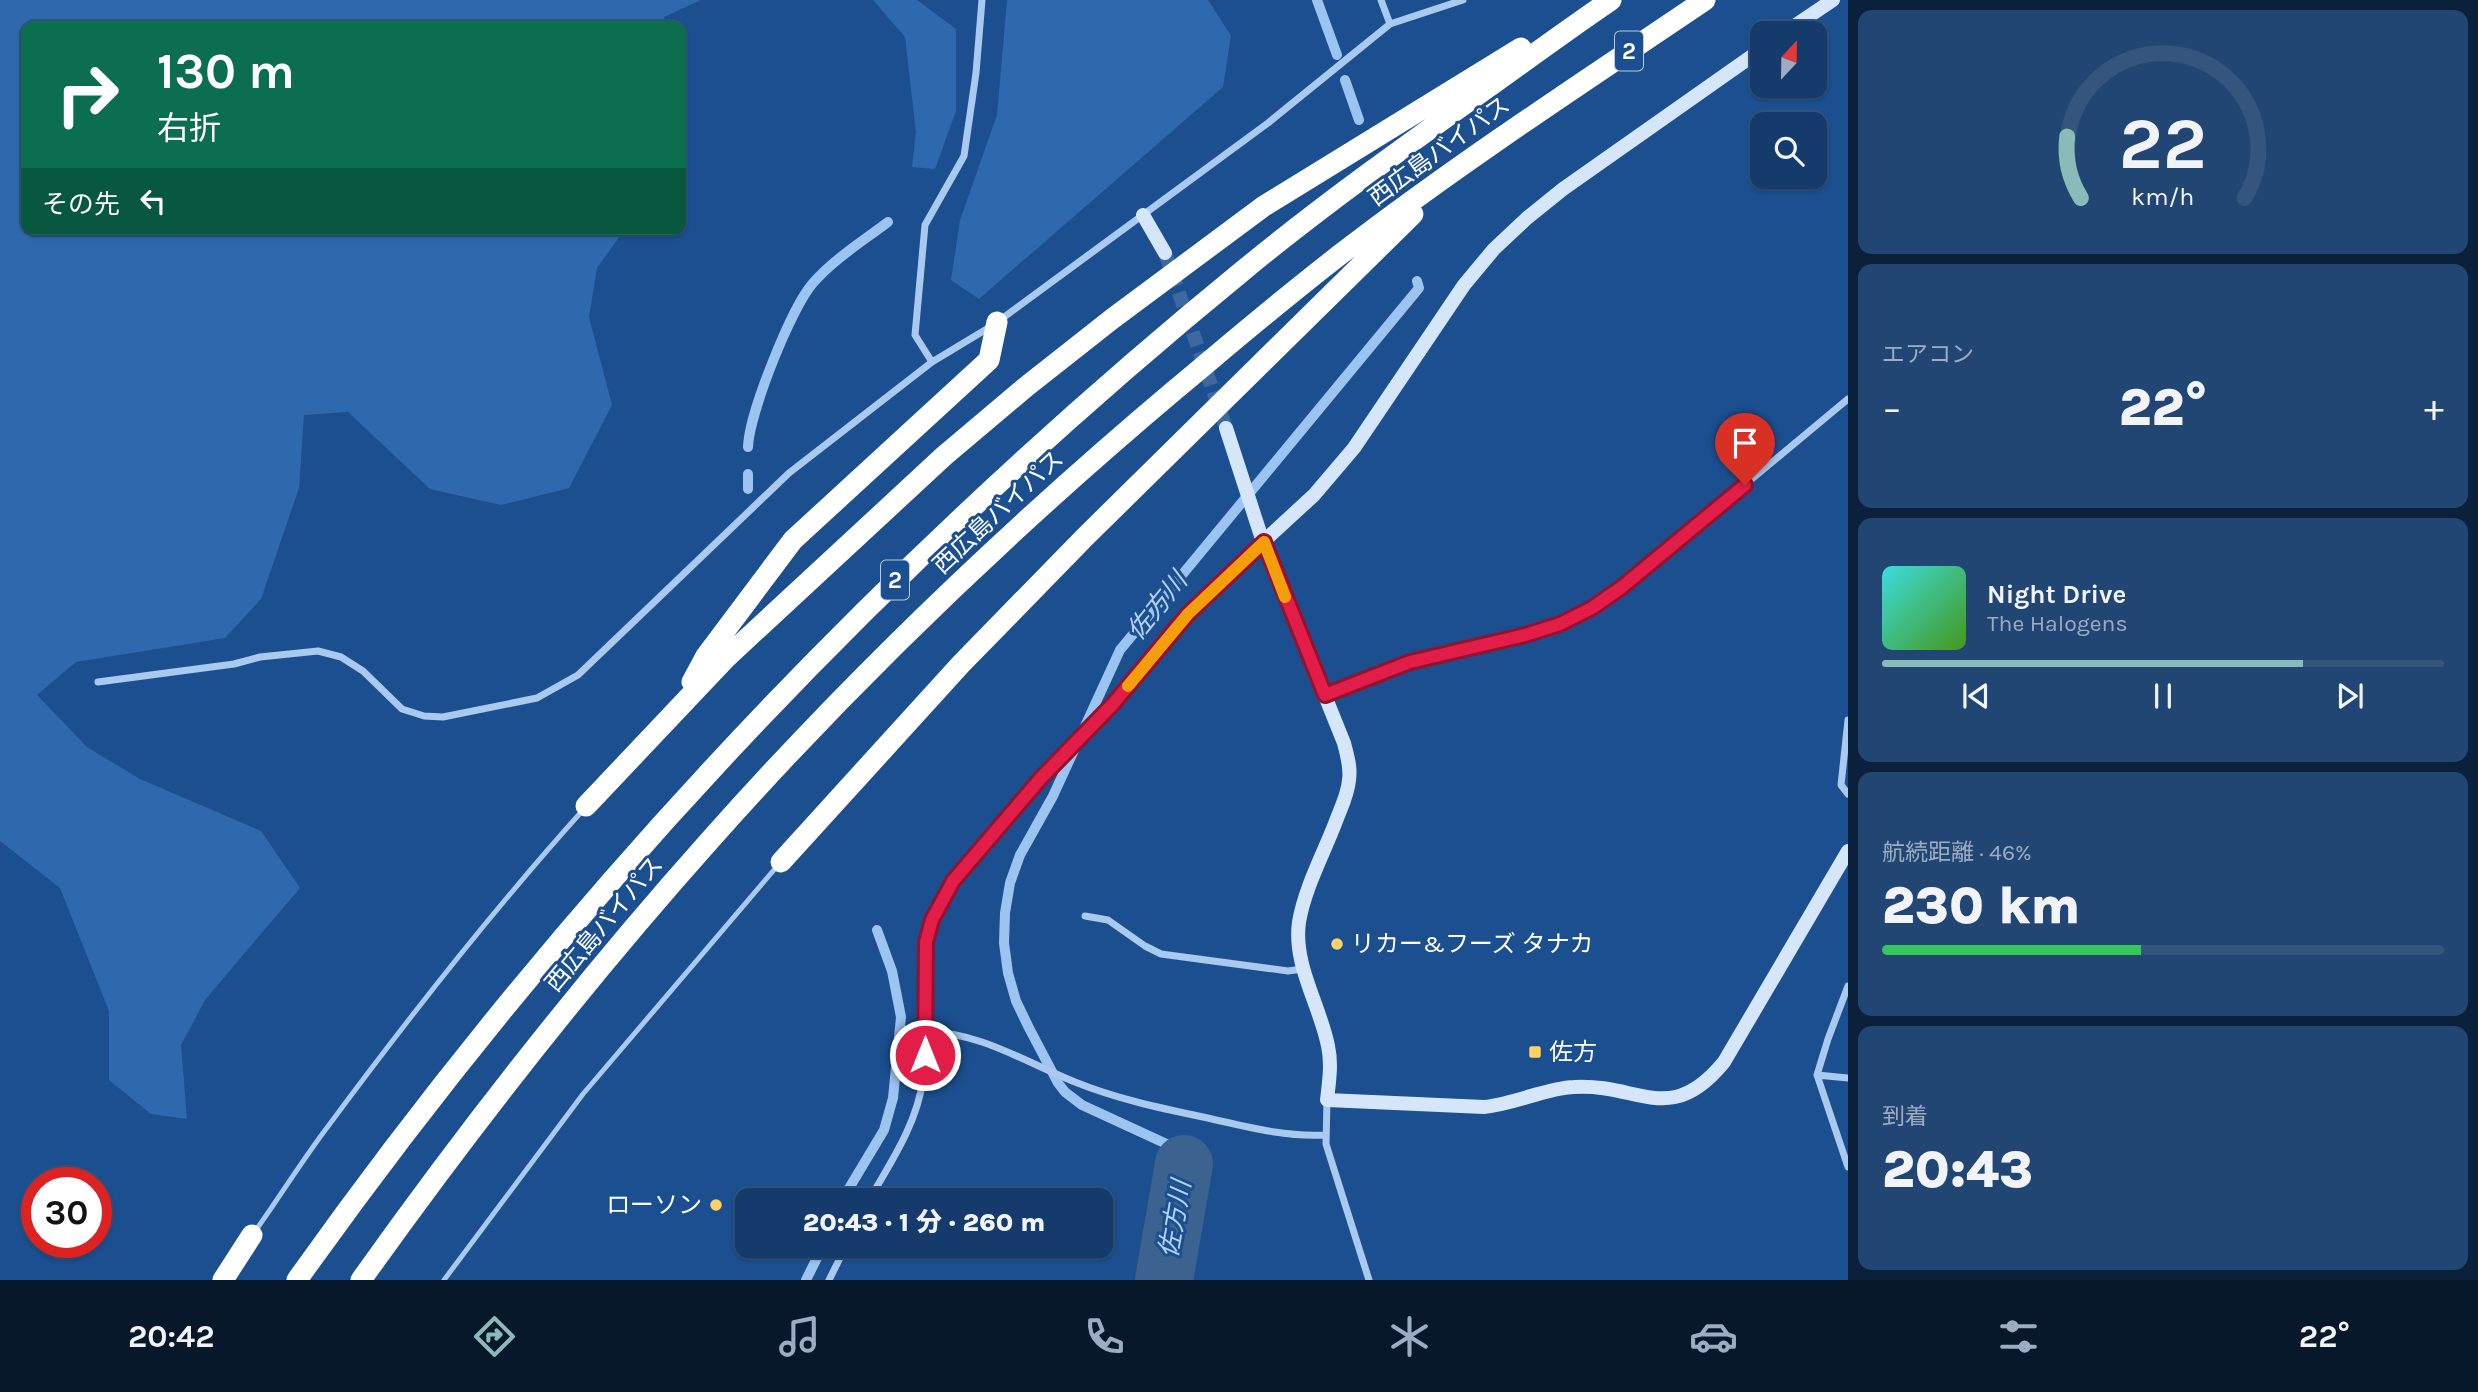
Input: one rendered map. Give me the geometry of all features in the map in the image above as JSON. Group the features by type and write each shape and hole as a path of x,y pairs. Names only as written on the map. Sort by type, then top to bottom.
{"highway":[{"name":"2","path":"586,806 677,708 792,595 944,456 1112,319 1264,206 1600,0"},
{"name":"西広島バイパス","path":"298,1280 438,1090 616,874 814,660 918,556 1046,439 1248,266 1364,176 1611,0"},
{"name":"西広島バイパス","path":"361,1280 530,1054 620,945 729,819 907,634 1113,442 1356,242 1554,101 1704,0"},
{"name":"2","path":"781,862 961,664 1085,537 1444,186 1497,142 1554,101"},
{"name":"2","path":"677,708 706,656 793,540 989,359 997,322"},
{"name":"2","path":"223,1280 252,1235"}],"street":[{"path":"933,362 915,335 925,225 964,156 982,0"},
{"path":"1381,0 1390,24"},
{"path":"98,682 233,664 260,657 318,651 341,657 363,671 402,709 424,716 443,717 537,698 578,675 789,474 933,362 997,322 1268,123 1390,24 1463,0"},
{"path":"1802,21 1833,0"},
{"path":"876,1188 901,1143 919,1101 923,1078 926,942 932,920 953,881 1041,778 1113,704 1188,614 1314,495 1354,448 1464,285 1494,249 1563,189 1750,57"},
{"path":"1143,215 1165,253"},
{"path":"1325,695 1410,662 1560,624 1592,608 1622,587 1848,400"},
{"path":"1226,428 1264,542 1344,743 1349,762 1349,782 1344,800 1305,899 1299,922 1298,946 1329,1047 1324,1135 1369,1280"},
{"path":"1848,720 1842,785 1848,794"},
{"path":"1327,1100 1484,1107 1503,1105 1570,1087 1599,1088 1643,1098 1666,1099 1689,1093 1709,1080 1724,1062 1848,850"},
{"path":"1085,916 1108,920 1161,954 1288,971 1303,969"},
{"path":"1848,986 1817,1076 1848,1167"},
{"path":"925,1032 963,1035 1075,1082 1131,1101 1271,1132 1324,1135"},
{"path":"1817,1076 1848,1078"},
{"path":"829,1280 840,1258"}],"lane":[{"name":"2","path":"252,1235 327,1127 389,1046 528,872 586,806"},
{"name":"2","path":"444,1280 583,1094 781,862"}],"shaded area":[{"path":"0,0 701,0 664,17 664,21 21,21 21,235 621,235 597,268 589,317 612,405 569,488 501,505 430,489 348,412 304,415 299,488 261,599 225,638 76,662 37,695 87,747 140,779 261,831 300,888 205,1000 181,1045 187,1119 151,1114 109,1080 109,1011 60,888 0,841"},
{"path":"873,0 917,0 956,29 956,111 935,169 912,167 916,132 905,37"},
{"path":"1007,0 1208,0 1231,36 1223,87 979,299 951,280 960,220 997,115"}],"waterway":[{"name":"佐方川","path":"1317,0 1337,55"},
{"name":"佐方川","path":"1345,80 1359,120"},
{"path":"748,447 763,387 783,337 804,296 830,266 888,222"},
{"name":"佐方川","path":"1184,1164 1171,1146 1082,1105 1058,1083 1016,1001 1008,973 1004,943 1010,883 1020,855 1053,796 1120,650 1419,288 1417,281"},
{"path":"748,474 748,489"},
{"path":"849,1188 884,1130 893,1098 901,1017 892,971 877,930"},
{"name":"佐方川","path":"1164,1280 1184,1164"},
{"path":"806,1280 817,1258"}],"tunnel":[{"path":"1165,253 1226,428"}],"slow traffic":[{"path":"1128,686 1188,614 1264,542 1285,597"}],"place":[{"name":"リカー&フーズ タナカ","path":"1337,944"},
{"name":"佐方","path":"1535,1052"},
{"name":"ローソン","path":"716,1205"}],"route":[{"path":"925,1055 926,942 932,920 953,881 1041,778 1113,704 1188,614 1264,542 1325,695 1410,662 1560,624 1592,608 1622,587 1745,485"}]}
